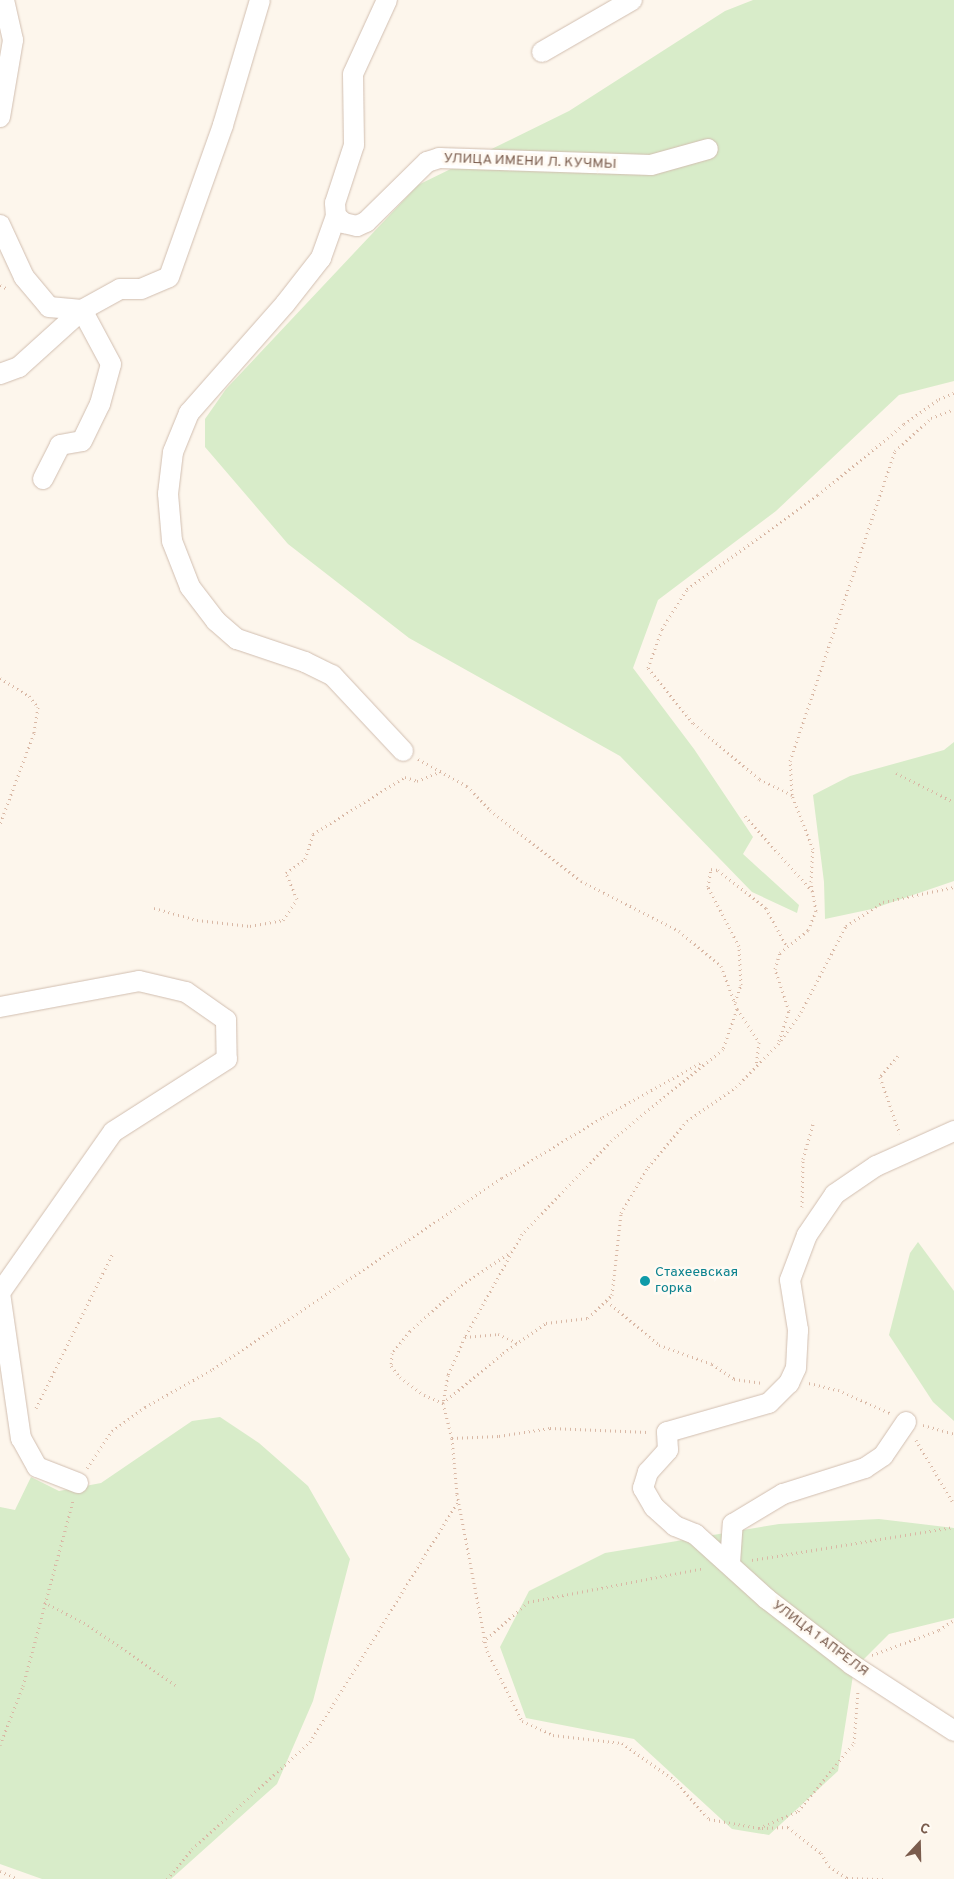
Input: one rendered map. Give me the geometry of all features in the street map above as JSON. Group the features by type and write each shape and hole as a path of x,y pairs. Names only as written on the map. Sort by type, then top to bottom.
{"street":[{"path":"0,117 13,40 4,0"},
{"path":"0,374 19,367 82,310 120,290 141,289 169,277 223,125 260,0"},
{"path":"387,0 353,74 354,145 335,202 336,216 320,258 285,304 188,413 173,452 168,494 172,541 190,587 216,621 236,639 305,662 332,675 403,751"},
{"path":"542,52 632,0"},
{"name":"УЛИЦА ИМЕНИ Л. КУЧМЫ","path":"336,216 344,223 357,226 366,222 427,162 439,158 651,165 708,149"},
{"path":"0,225 24,277 49,306 82,310"},
{"path":"43,479 60,445 82,441 100,404 111,364 82,310"},
{"path":"0,1007 139,981 186,992 226,1020 228,1059 112,1132 0,1293 21,1438 37,1467 78,1483"},
{"path":"667,1432 746,1412 770,1403 784,1388 796,1368 798,1330 790,1280 807,1235 835,1194 876,1166 954,1131"},
{"path":"730,1564 733,1524 783,1494 865,1468 883,1456 906,1422"},
{"name":"УЛИЦА 1 АПРЕЛЯ","path":"667,1432 668,1450 648,1472 643,1488 654,1506 675,1526 695,1534 767,1599 851,1664 954,1731"}],"path":[{"path":"792,795 759,779 693,723 648,668 662,629 687,589 818,495 904,424 939,399 954,394"},
{"path":"778,1044 789,1011 775,969 780,953 808,930 816,911 813,891 813,849 792,795 790,761 896,451 931,418 954,409"},
{"path":"0,678 29,696 38,707 32,740 0,824"},
{"path":"403,751 467,786 490,810 581,881 679,931 721,966 737,1009 759,1042 756,1067"},
{"path":"154,908 197,920 250,926 283,920 297,899 286,873 305,858 314,834 405,777 417,781 442,771"},
{"path":"896,773 954,802"},
{"path":"745,816 813,891"},
{"path":"734,1002 741,985 739,946 708,887 711,869 718,870 766,908 787,947"},
{"path":"443,1403 546,1323 588,1318 612,1295 621,1213 648,1167 687,1121 736,1088 778,1044 801,1012 846,926 883,902 954,887"},
{"path":"737,1009 722,1049 615,1137 522,1234 465,1338 448,1375 443,1403 452,1438 458,1500 483,1642 522,1721 553,1735 622,1743 674,1780 709,1819 759,1828 788,1826 821,1853 829,1866 847,1878 885,1879"},
{"path":"898,1056 880,1077 892,1105 904,1152"},
{"path":"0,1745 23,1686 44,1602 78,1483 112,1431 145,1407 221,1363 502,1178 603,1117 713,1057"},
{"path":"802,1210 803,1159 814,1121"},
{"path":"443,1403 424,1395 400,1378 391,1366 392,1353 410,1331 459,1287 513,1251"},
{"path":"21,1438 113,1254"},
{"path":"606,1300 659,1344 712,1364 734,1379 760,1382 784,1388 806,1382 838,1390 906,1422 954,1504"},
{"path":"465,1338 498,1334 517,1344"},
{"path":"935,1427 954,1434"},
{"path":"452,1438 499,1436 550,1428 667,1432"},
{"path":"166,1879 192,1849 310,1742 458,1500"},
{"path":"44,1602 88,1625 177,1686"},
{"path":"759,1828 798,1812 854,1743 859,1686 851,1664 939,1630 954,1620"},
{"path":"0,1872 18,1879"}],"green space":[{"path":"753,0 954,0 954,381 899,395 776,511 658,600 633,668 694,749 753,837 743,854 799,905 797,913 752,892 620,756 409,638 288,544 205,447 205,419 226,389 418,185 569,111 725,11"},
{"path":"954,742 954,881 872,909 825,919 824,882 813,795 850,776 944,750"},
{"path":"918,1242 954,1291 954,1421 933,1402 889,1335 910,1253"},
{"path":"220,1417 259,1443 308,1486 350,1559 313,1701 277,1784 171,1879 42,1879 0,1864 0,1507 15,1510 31,1477 59,1491 101,1483 192,1421"},
{"path":"879,1519 954,1528 954,1618 889,1634 854,1669 838,1771 769,1835 732,1829 634,1739 526,1718 500,1647 529,1591 605,1553 779,1524"}],"place":[{"name":"Стахеевская горка","path":"645,1281"}]}
